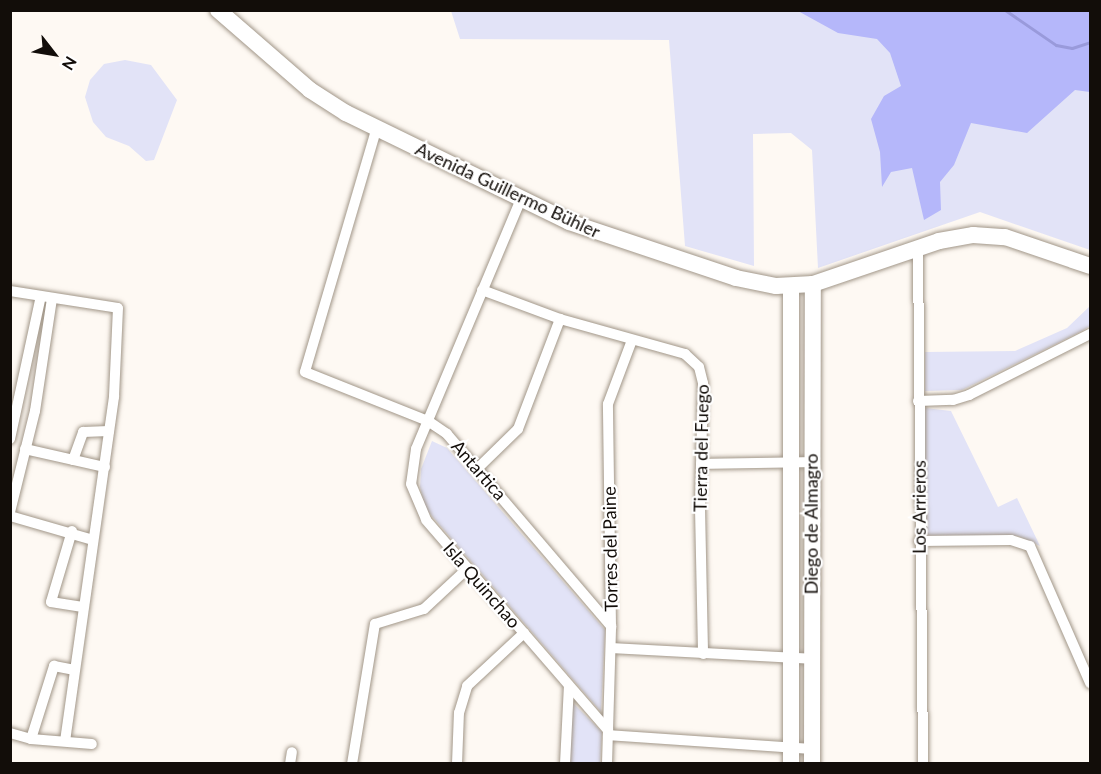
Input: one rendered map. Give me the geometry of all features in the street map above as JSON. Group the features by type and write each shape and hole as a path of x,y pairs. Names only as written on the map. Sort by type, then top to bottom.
{"main road":[{"name":"Avenida Guillermo Bühler","path":"218,10 310,90 377,127 521,199 616,240 736,278 791,287 813,284 951,238 995,236 1090,266"},
{"name":"Diego de Almagro","path":"812,756 813,284"},
{"name":"Diego de Almagro","path":"790,756 791,287"}],"street":[{"name":"Antartica","path":"377,127 304,372 428,421 460,446 611,626"},
{"name":"Isla Quinchao","path":"521,199 411,464 413,492 426,520 608,732"},
{"name":"Los Arrieros","path":"918,250 919,541 923,764"},
{"name":"Tierra del Fuego","path":"482,290 560,319 685,354 699,367 703,383 701,464 703,654"},
{"path":"10,291 118,308 120,330 105,467 65,741"},
{"path":"10,439 47,297"},
{"path":"47,297 25,449 10,514 72,531 93,540"},
{"path":"478,468 518,429 560,319"},
{"path":"918,401 953,400 969,395 1090,334"},
{"name":"Torres del Paine","path":"607,764 611,648 608,404 632,340"},
{"path":"73,460 82,432 109,431"},
{"path":"25,449 105,467"},
{"path":"701,464 812,462"},
{"path":"72,531 51,602 83,607"},
{"path":"919,541 1011,540 1030,546 1090,683"},
{"path":"352,764 373,627 380,620 406,618 424,609 468,568"},
{"path":"457,764 459,713 467,686 524,633"},
{"path":"611,648 811,659"},
{"path":"31,739 54,666 75,670"},
{"path":"565,764 569,686"},
{"path":"608,732 790,756 812,756"},
{"path":"10,733 31,739 92,744"},
{"path":"290,764 292,752"}],"shaded area":[{"path":"451,11 1090,11 1090,250 980,212 818,268 812,150 791,133 753,134 754,266 685,246 669,40 460,39"},
{"path":"798,11 1090,11 1090,92 1075,90 1027,133 971,123 954,165 940,182 941,210 924,220 912,168 891,172 882,187 880,152 871,119 884,96 901,86 890,53 877,39 838,33"},
{"path":"125,60 151,65 177,100 154,160 146,161 129,146 106,137 93,122 85,97 90,80 104,64"},
{"path":"1090,306 1090,326 1082,331 962,390 925,391 925,352 1015,351 1067,328"},
{"path":"925,408 951,411 998,507 1017,498 1040,546 1018,536 925,536"},
{"path":"432,441 447,448 605,630 601,712 425,508 420,487 421,469"},
{"path":"572,702 602,732 600,763 568,764"}],"waterway":[{"path":"1005,10 1056,45 1072,48 1090,42"}]}
